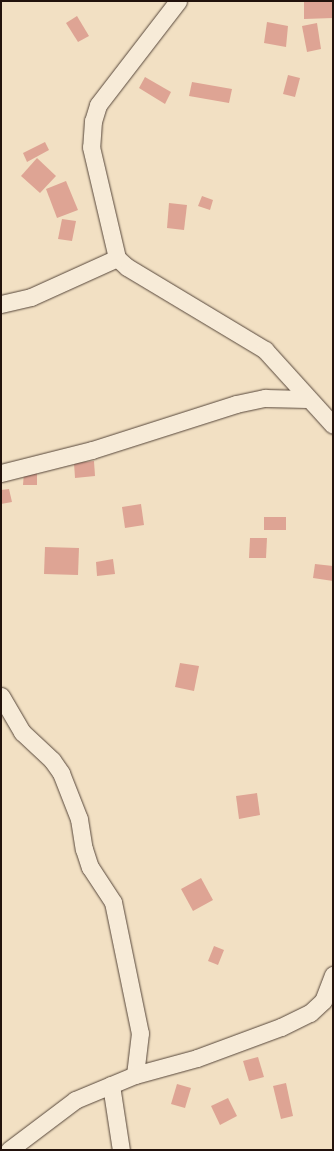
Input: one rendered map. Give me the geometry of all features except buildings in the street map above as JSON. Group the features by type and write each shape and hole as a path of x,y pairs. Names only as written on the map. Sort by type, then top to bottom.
{"street":[{"path":"178,1 98,105 92,121 91,147 116,258 127,267 265,350 307,399 333,425"},
{"path":"1,304 31,297 116,258"},
{"path":"1,473 92,450 236,404 265,398 307,399"},
{"path":"1,696 22,732 52,760 61,773 79,819 84,849 90,867 113,902 140,1033 135,1076"},
{"path":"9,1150 75,1100 135,1076 204,1055 281,1027 310,1012 323,1000 333,975"},
{"path":"111,1085 121,1150"}]}
